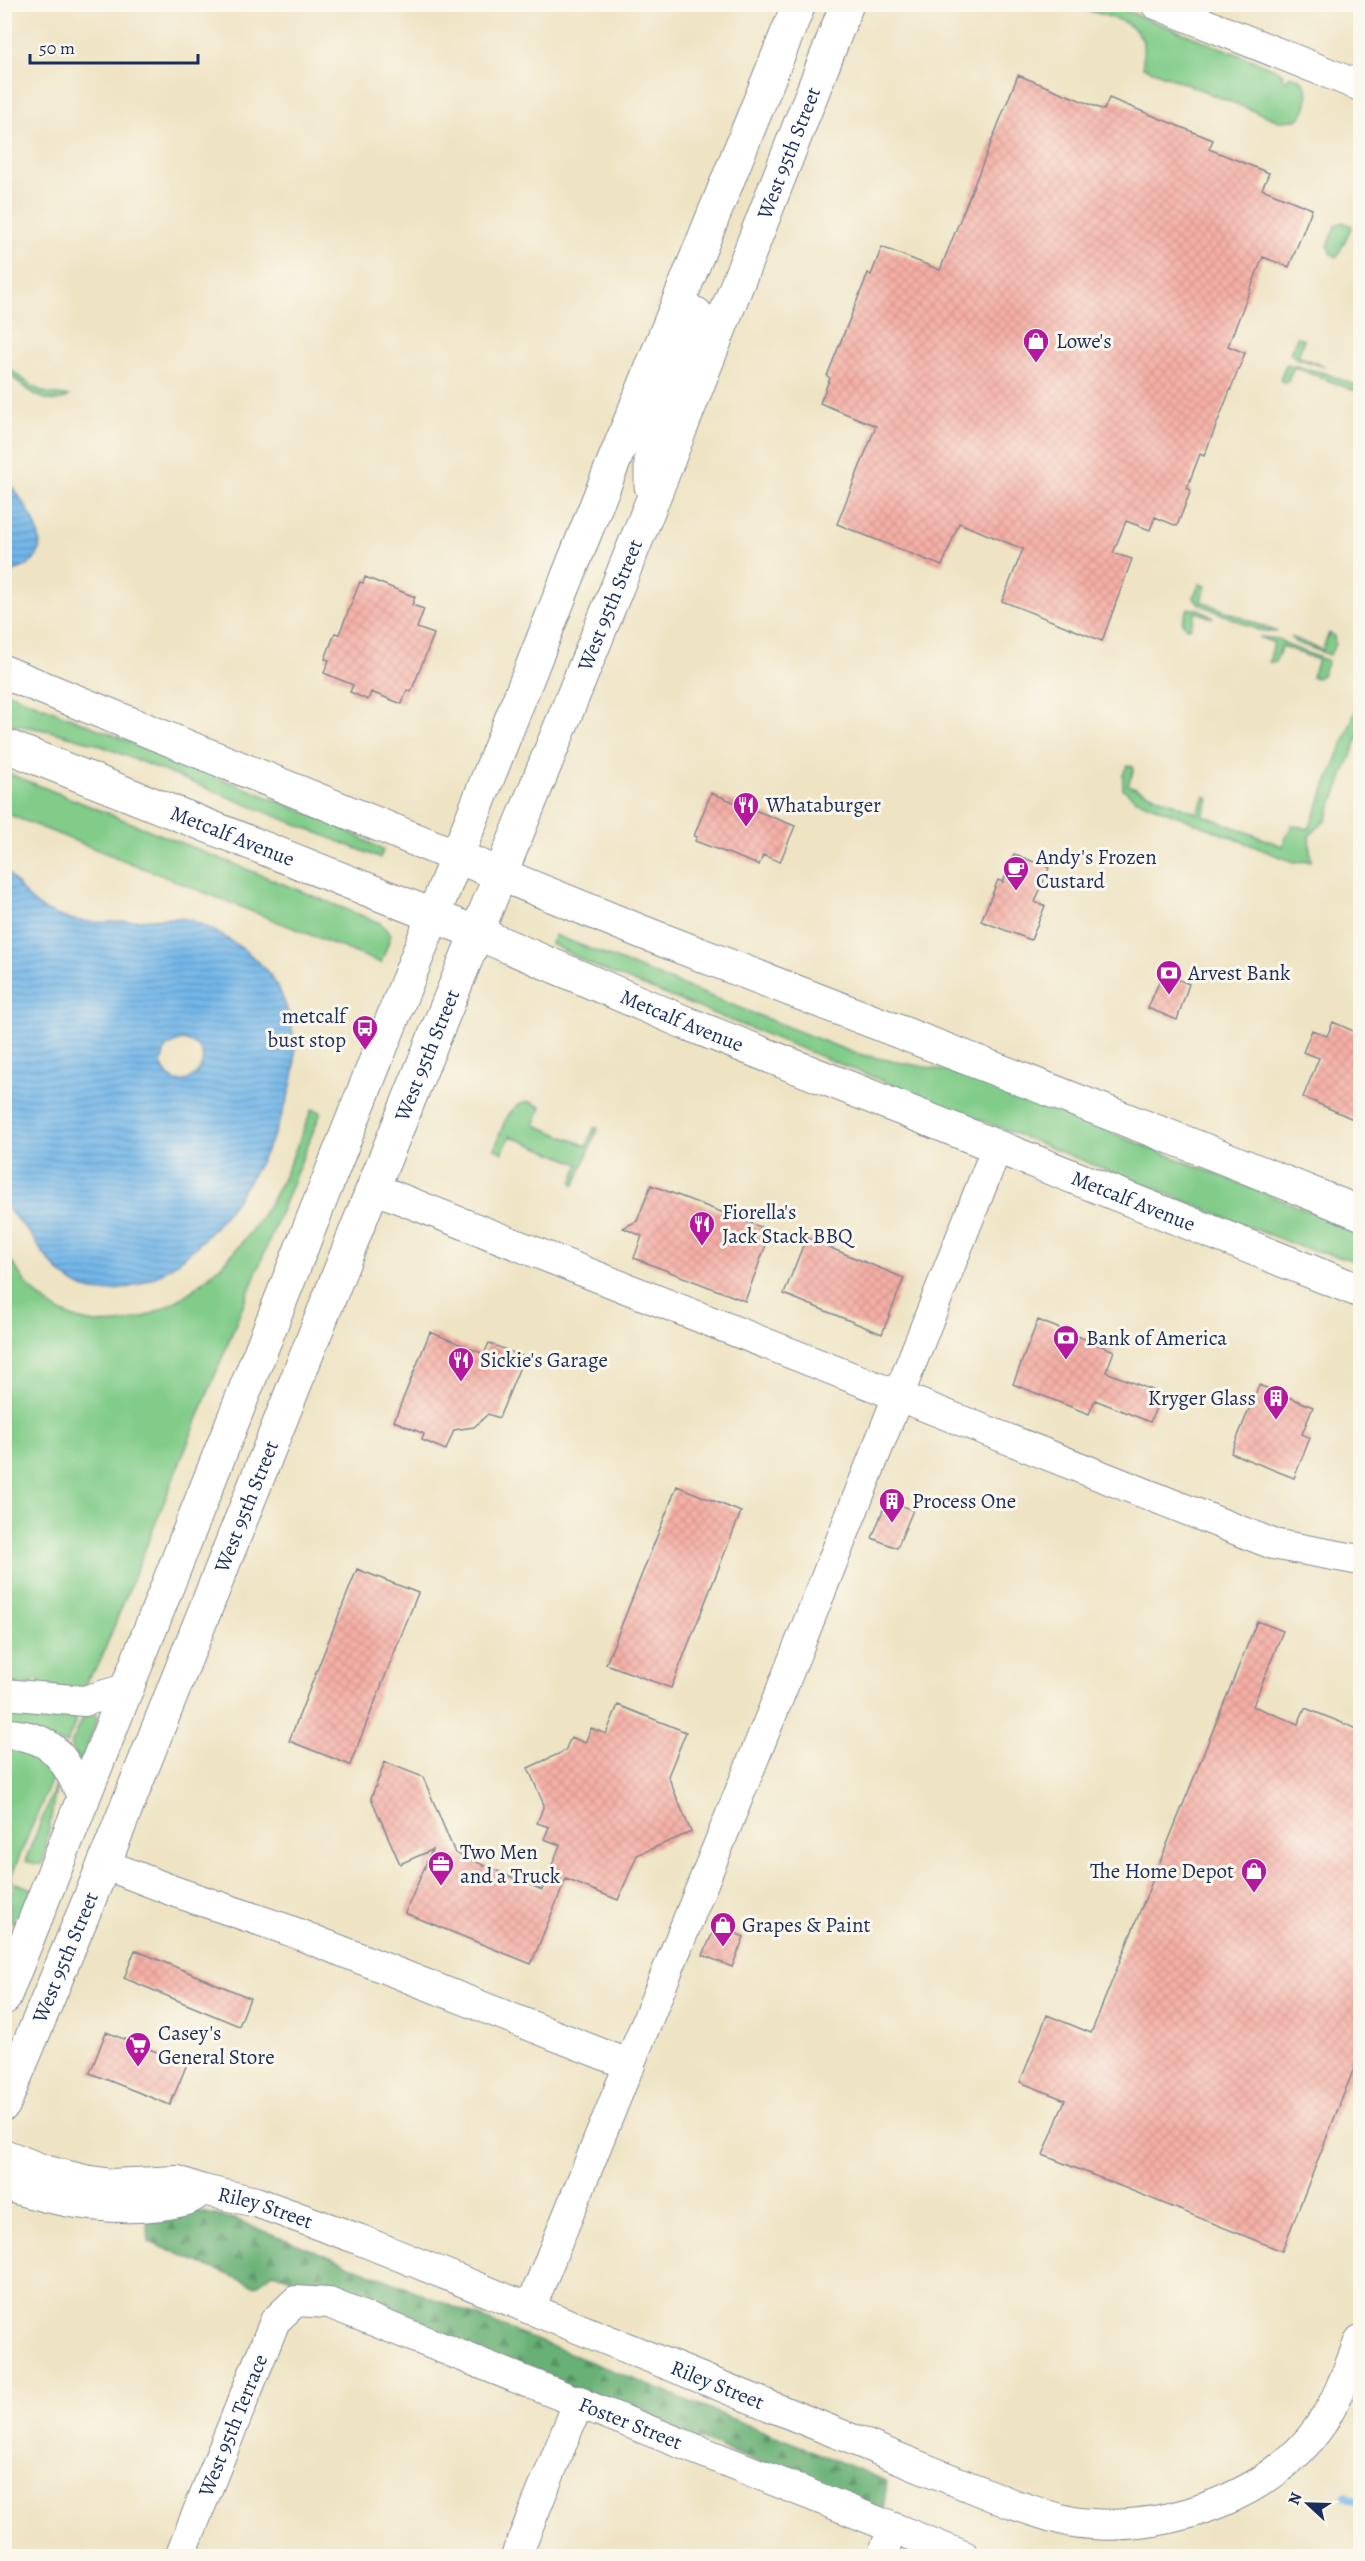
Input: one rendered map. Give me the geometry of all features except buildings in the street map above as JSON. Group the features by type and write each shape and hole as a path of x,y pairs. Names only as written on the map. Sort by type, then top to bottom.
{"main road":[{"name":"West 95th Street","path":"4,1998 799,4"},
{"name":"West 95th Street","path":"4,2104 104,1864 373,1188 653,499 847,4"},
{"path":"653,499 649,472 651,442 696,312 689,303 680,300"},
{"path":"4,672 457,858 1217,1155 1360,1214"},
{"name":"Metcalf Avenue","path":"4,745 477,933 686,1023 1360,1291"}],"street":[{"path":"1156,4 1360,86"},
{"path":"530,2309 899,1396 997,1147"},
{"path":"373,1188 1273,1544 1360,1560"},
{"path":"4,1694 84,1701 129,1688"},
{"path":"4,1734 25,1734 52,1745 70,1769 84,1801"},
{"path":"104,1864 176,1892 296,1933 630,2065"},
{"name":"Riley Street","path":"4,2154 44,2170 85,2180 111,2184 178,2181 203,2190 256,2202 530,2309 1012,2504 1050,2516 1089,2524 1149,2523 1196,2512 1238,2493 1264,2477 1308,2439 1322,2423 1354,2373 1360,2340"},
{"name":"Riley Street","path":"4,2185 56,2199 99,2206 136,2206 184,2201 203,2190"},
{"name":"Foster Street","path":"296,2301 329,2303 964,2556"},
{"name":"West 95th Terrace","path":"180,2556 275,2321 296,2301"},
{"path":"516,2556 579,2401"},
{"path":"882,2556 894,2528"}],"green space":[{"path":"1066,5 1112,5 1275,69 1283,74 1282,78 1287,81 1289,76 1297,77 1306,87 1308,94 1302,115 1297,120 1279,121 1143,67 1143,43 1139,34 1132,27 1110,17"},
{"path":"1343,222 1352,226 1337,257 1330,253 1328,246 1336,225"},
{"path":"1297,337 1304,339 1298,356 1325,367 1296,358 1290,353"},
{"path":"1286,364 1325,373 1360,387 1360,393 1294,367 1287,382 1284,383 1280,379"},
{"path":"5,365 41,391 69,396 52,401 43,398 5,371"},
{"path":"1200,584 1206,586 1201,601 1277,632 1258,630 1199,604 1193,597"},
{"path":"1188,609 1199,609 1213,618 1196,612 1190,628 1186,628 1182,622"},
{"path":"1329,633 1334,636 1335,644 1330,655 1295,642 1291,637 1322,650"},
{"path":"1259,637 1278,639 1328,661 1322,675 1317,678 1312,677 1318,660 1282,646 1275,662 1269,662 1274,643"},
{"path":"4,691 337,825 383,850 380,858 94,743 50,731 5,723"},
{"path":"1360,700 1360,732 1326,820 1309,836 1311,861 1293,862 1135,799 1123,789 1123,775 1127,766 1132,766 1134,769 1128,785 1197,813 1205,796 1209,799 1203,815 1282,846 1292,825 1309,829"},
{"path":"5,772 380,923 391,935 381,963 5,813"},
{"path":"555,935 851,1052 949,1072 981,1081 1360,1231 1360,1262 1300,1247 596,967 551,944"},
{"path":"530,1102 541,1107 535,1125 587,1146 594,1128 598,1128 575,1185 572,1183 579,1164 510,1136 502,1153 495,1149 510,1112"},
{"path":"312,1109 321,1112 98,1666 87,1679 85,1691 40,1686 41,1681 34,1680 33,1684 5,1685 4,1250 33,1291 65,1314 98,1323 131,1321 164,1308 194,1289 222,1264 247,1236 280,1185"},
{"path":"5,1709 75,1718 76,1721 66,1744 5,1726"},
{"path":"92,1714 97,1716 97,1720 81,1762 70,1746 84,1716"},
{"path":"5,1746 24,1748 23,1752 30,1753 32,1749 55,1772 10,1879 12,1881 5,1902"},
{"path":"57,1782 44,1858 41,1865 25,1861"},
{"path":"16,1883 32,1889 17,1924 11,1922 9,1898"},
{"path":"196,2211 234,2219 887,2481 883,2512 303,2282 273,2273 256,2286 149,2242 147,2214"}],"water":[{"path":"4,477 32,517 40,545 36,557 26,566 7,572 4,572"},
{"path":"5,869 31,900 57,916 90,922 175,918 213,930 240,947 262,966 276,985 287,1008 293,1034 294,1071 287,1101 257,1168 211,1232 184,1257 155,1277 126,1288 95,1291 85,1289 69,1280 48,1259 5,1203 3,1179","holes":["181,1040 196,1045 202,1054 202,1064 196,1073 188,1079 178,1081 169,1076 161,1063 166,1047"]}],"waterway":[{"path":"1346,2496 1360,2502"}],"place":[{"name":"Lowe's","path":"1036,364"},
{"name":"Whataburger","path":"746,828"},
{"name":"Andy's Frozen Custard","path":"1016,892"},
{"name":"Arvest Bank","path":"1169,996"},
{"name":"metcalf bust stop","path":"365,1051"},
{"name":"Fiorella's Jack Stack BBQ","path":"702,1247"},
{"name":"Bank of America","path":"1066,1361"},
{"name":"Sickie's Garage","path":"461,1383"},
{"name":"Kryger Glass","path":"1276,1421"},
{"name":"Process One","path":"892,1524"},
{"name":"Two Men and a Truck","path":"441,1887"},
{"name":"The Home Depot","path":"1254,1894"},
{"name":"Grapes & Paint","path":"723,1948"},
{"name":"Casey's General Store","path":"138,2068"}]}
